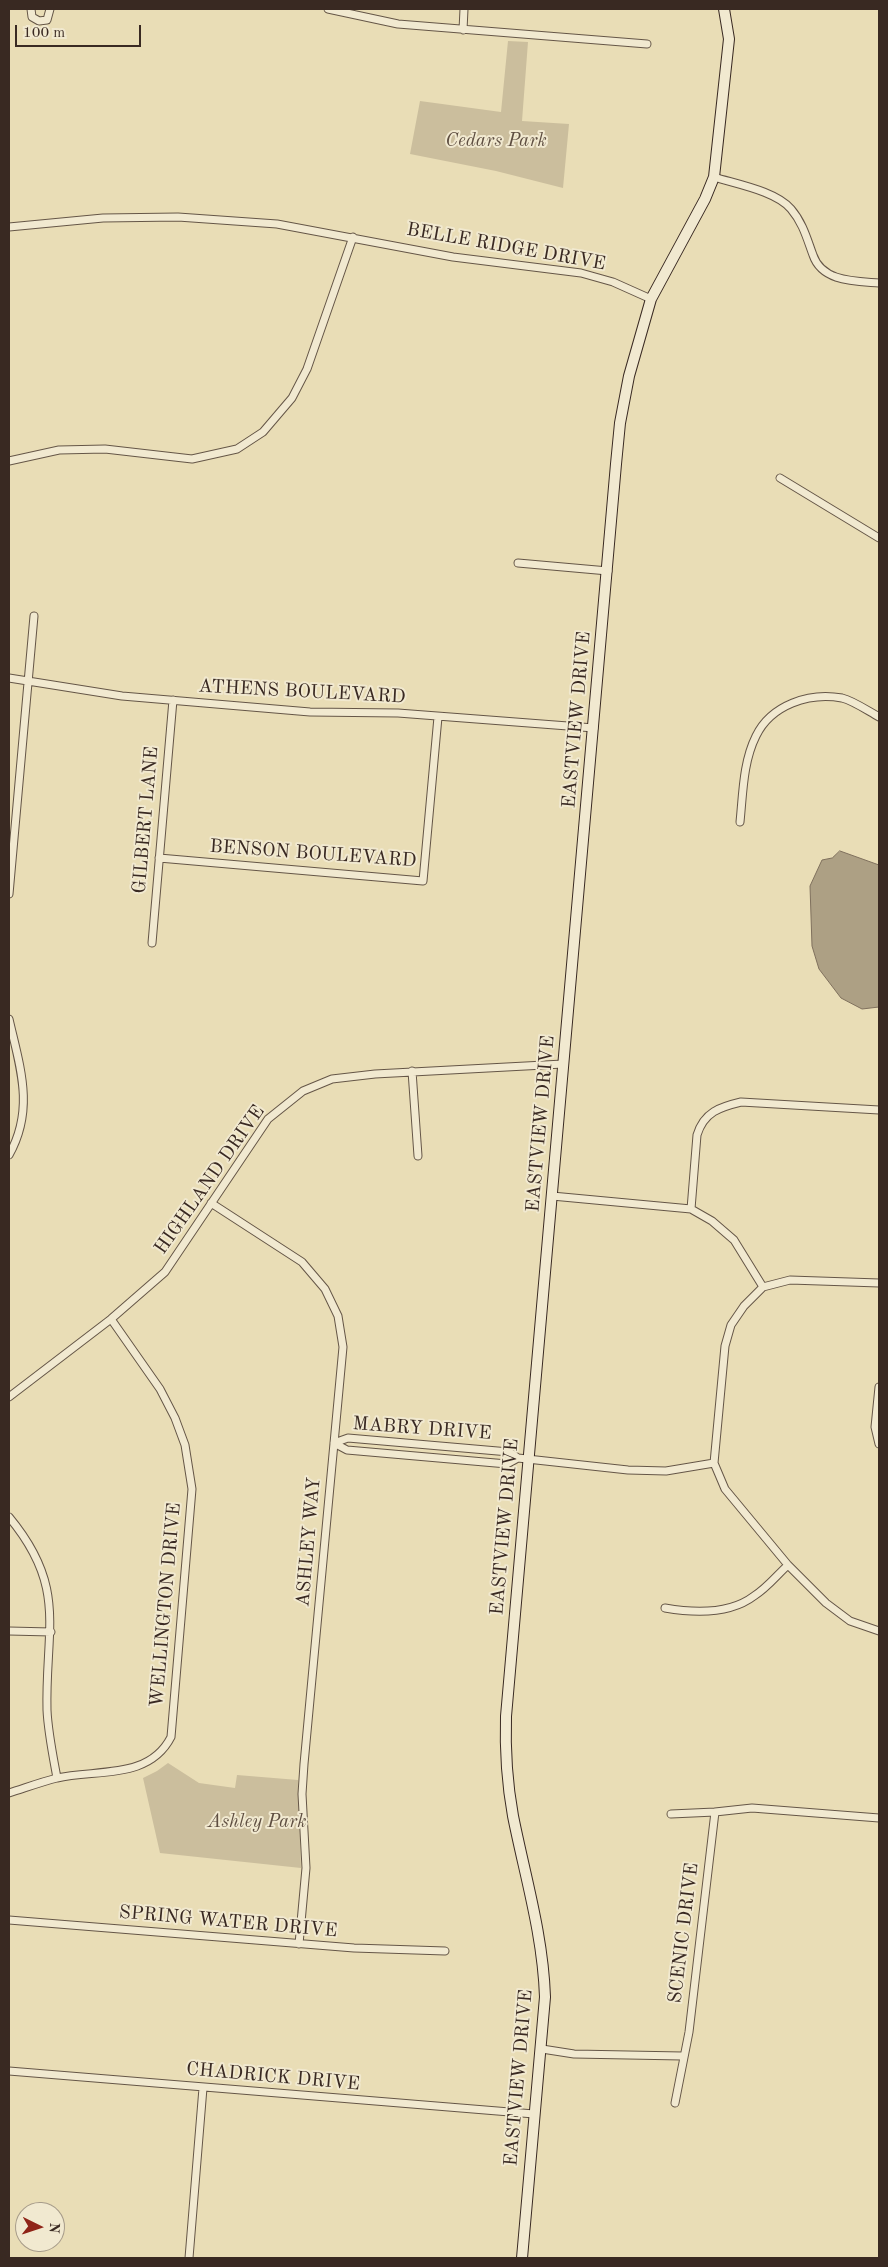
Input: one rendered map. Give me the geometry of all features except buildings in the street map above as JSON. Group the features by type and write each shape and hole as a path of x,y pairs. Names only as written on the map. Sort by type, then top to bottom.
{"street":[{"path":"31,9 32,17 40,21 46,20 50,9"},
{"path":"328,9 398,24 647,44"},
{"path":"463,30 464,9"},
{"name":"EASTVIEW DRIVE","path":"522,2258 534,2114 542,2049 545,1997 543,1958 513,1814 505,1742 524,1458 552,1196 620,423 629,376 651,298 705,199 714,177 728,48 728,27 724,9"},
{"path":"714,177 767,193 791,208 805,232 814,258 830,275 848,281 879,283"},
{"name":"BELLE RIDGE DRIVE","path":"9,227 103,218 178,217 277,224 453,257 581,273 613,282 651,298"},
{"path":"9,461 59,450 105,449 192,459 237,448 264,432 292,398 307,369 354,237"},
{"path":"780,478 879,538"},
{"path":"518,563 608,571"},
{"path":"9,894 12,826 34,616"},
{"name":"ATHENS BOULEVARD","path":"9,678 122,696 310,712 398,713 594,728"},
{"path":"740,822 744,779 749,755 757,734 771,715 788,704 821,697 843,698 879,717"},
{"name":"GILBERT LANE","path":"152,943 173,700"},
{"name":"BENSON BOULEVARD","path":"159,858 423,881 438,717"},
{"path":"9,1019 12,1046 24,1093 24,1111 19,1137 9,1154"},
{"name":"HIGHLAND DRIVE","path":"9,1397 111,1319 165,1272 268,1118 303,1091 332,1079 412,1071 563,1064"},
{"path":"412,1071 418,1156"},
{"path":"690,1209 697,1135 700,1126 710,1113 722,1107 741,1102 879,1110"},
{"path":"552,1196 690,1209 712,1221 734,1240 763,1287"},
{"name":"ASHLEY WAY","path":"211,1203 302,1262 325,1289 338,1316 343,1347 304,1764 302,1794 306,1868 299,1944"},
{"path":"879,1283 790,1280 763,1287 744,1306 731,1325 724,1346 714,1462 725,1489 788,1564 826,1603 850,1621 879,1631"},
{"name":"WELLINGTON DRIVE","path":"9,1793 57,1778 121,1770 146,1764 164,1750 171,1737 192,1489 185,1445 175,1418 160,1389 111,1319"},
{"path":"879,1387 875,1427 879,1444"},
{"name":"MABRY DRIVE","path":"334,1442 348,1438 509,1452 524,1458 628,1470 666,1471 714,1462"},
{"path":"334,1442 347,1450 507,1464 524,1458"},
{"path":"9,1517 36,1560 45,1581 49,1599 51,1632 47,1710 57,1778"},
{"path":"665,1608 695,1613 728,1608 754,1597 788,1564"},
{"path":"9,1631 51,1632"},
{"path":"671,1814 752,1808 879,1818"},
{"name":"SCENIC DRIVE","path":"675,2103 682,2056 689,2032 715,1812"},
{"name":"SPRING WATER DRIVE","path":"9,1920 354,1948 445,1951"},
{"path":"542,2049 574,2054 682,2056"},
{"name":"CHADRICK DRIVE","path":"9,2071 534,2114"},
{"path":"190,2258 202,2088"}],"green space":[{"name":"Cedars Park","path":"508,41 528,42 522,121 569,124 563,188 496,171 410,154 420,101 501,112"},
{"name":"Ashley Park","path":"168,1763 199,1783 235,1788 237,1775 298,1780 301,1868 160,1853 143,1778"}],"shaded area":[{"path":"840,851 879,865 879,1007 862,1009 841,998 819,969 812,946 810,886 822,860 832,858"}]}
